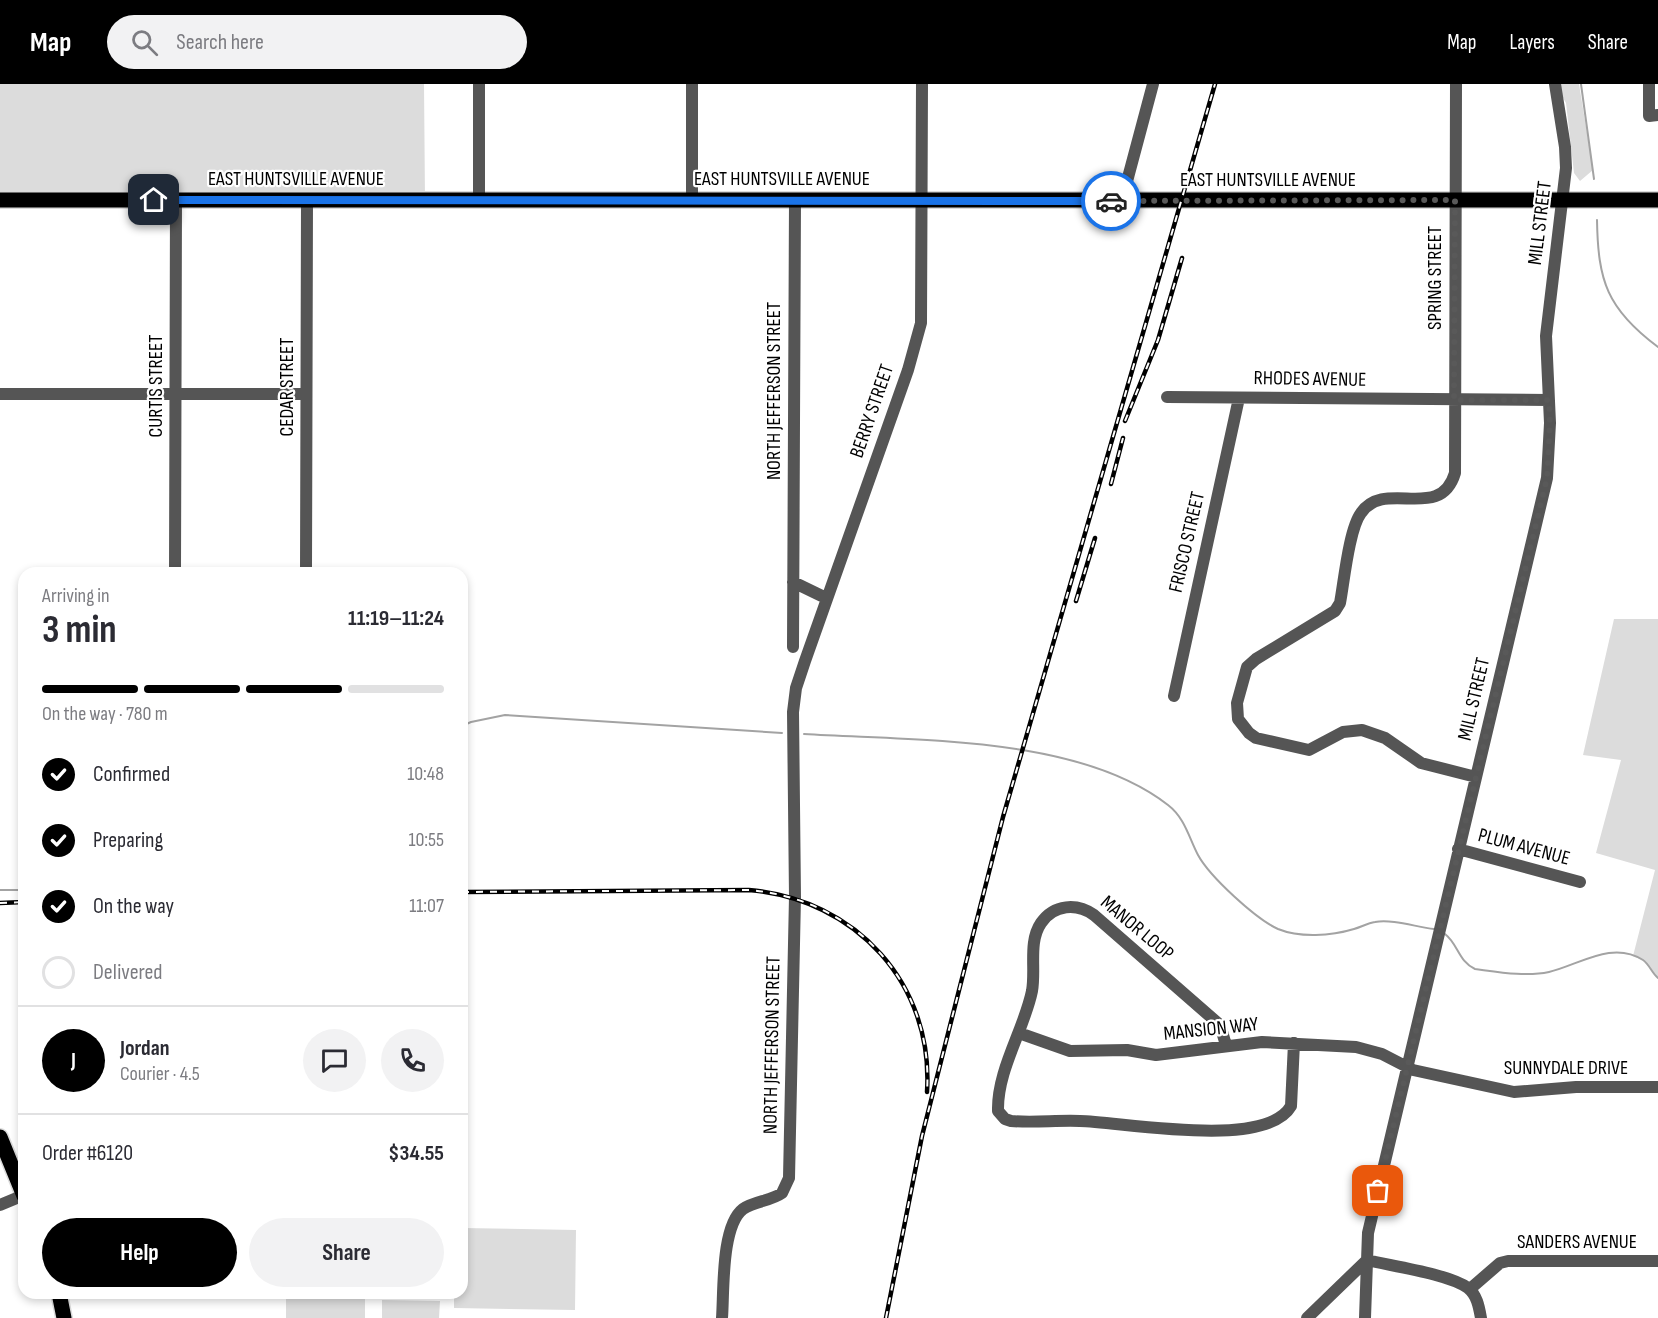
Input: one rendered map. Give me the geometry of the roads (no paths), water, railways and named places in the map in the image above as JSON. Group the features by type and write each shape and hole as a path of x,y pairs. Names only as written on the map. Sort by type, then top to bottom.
{"main road":[{"name":"EAST HUNTSVILLE AVENUE","path":"0,200 1658,200"},
{"path":"0,1137 18,1180"},
{"path":"60,1299 64,1318"}],"street":[{"path":"479,84 479,200"},
{"path":"692,84 692,200"},
{"name":"BERRY STREET","path":"793,740 796,688 908,370 921,323 922,84"},
{"path":"1122,201 1153,84"},
{"name":"SPRING STREET","path":"1454,400 1456,84"},
{"name":"MILL STREET","path":"1365,1318 1368,1233 1547,478 1550,423 1546,336 1563,200 1565,147 1555,84"},
{"path":"1649,84 1654,116"},
{"name":"CURTIS STREET","path":"176,200 176,567"},
{"name":"NORTH JEFFERSON STREET","path":"793,647 795,200"},
{"name":"CEDAR STREET","path":"306,567 308,201"},
{"path":"0,394 306,394"},
{"name":"RHODES AVENUE","path":"1167,397 1549,400"},
{"name":"FRISCO STREET","path":"1174,696 1239,398"},
{"path":"1454,400 1455,473 1452,483 1437,496 1427,499 1383,499 1366,507 1356,524 1340,603 1335,611 1256,659 1247,667 1236,711 1238,720 1248,733 1267,741 1309,750 1343,732 1362,730 1385,738 1421,763 1476,777"},
{"path":"793,582 826,598"},
{"name":"NORTH JEFFERSON STREET","path":"722,1318 726,1253 734,1218 748,1206 782,1193 789,1178 795,897 793,740"},
{"name":"PLUM AVENUE","path":"1458,849 1580,882"},
{"name":"MANOR LOOP","path":"1226,1046 1220,1025 1213,1018 1094,915 1078,907 1068,907 1050,913 1038,928 1035,936 1032,992 998,1105 999,1115 1011,1121 1080,1121 1170,1131 1215,1131 1261,1125 1279,1120 1286,1115 1293,1097 1294,1043"},
{"name":"MANSION WAY","path":"1019,1033 1059,1048 1083,1052 1127,1050 1156,1055 1262,1042 1368,1049 1406,1066"},
{"name":"SUNNYDALE DRIVE","path":"1406,1066 1413,1070 1514,1092 1576,1087 1658,1087"},
{"path":"0,1205 18,1198"},
{"path":"1307,1318 1367,1260 1456,1282 1470,1289 1478,1301 1481,1318"},
{"name":"SANDERS AVENUE","path":"1470,1289 1500,1263 1509,1261 1658,1262"}],"waterway":[{"path":"1581,84 1594,179"},
{"path":"1597,220 1600,260 1609,292 1627,320 1658,347"},
{"path":"468,723 505,715 782,733"},
{"path":"804,734 944,741 994,746 1089,765 1131,782 1174,810 1183,822 1198,855 1212,874 1246,907 1278,929 1296,934 1326,934 1382,921 1434,929"},
{"path":"0,890 18,890"},
{"path":"1445,934 1465,962 1475,969 1512,974 1549,972 1596,956 1619,952 1631,954 1643,960 1658,978"}],"railway":[{"path":"886,1318 922,1136 1003,817 1215,84"},
{"path":"1125,421 1158,340 1182,258"},
{"path":"1111,484 1123,438"},
{"path":"1076,601 1095,538"},
{"path":"468,892 749,890 788,897 823,910 854,929 881,954 902,983 917,1016 926,1053 927,1092"},
{"path":"0,903 18,902"}]}
